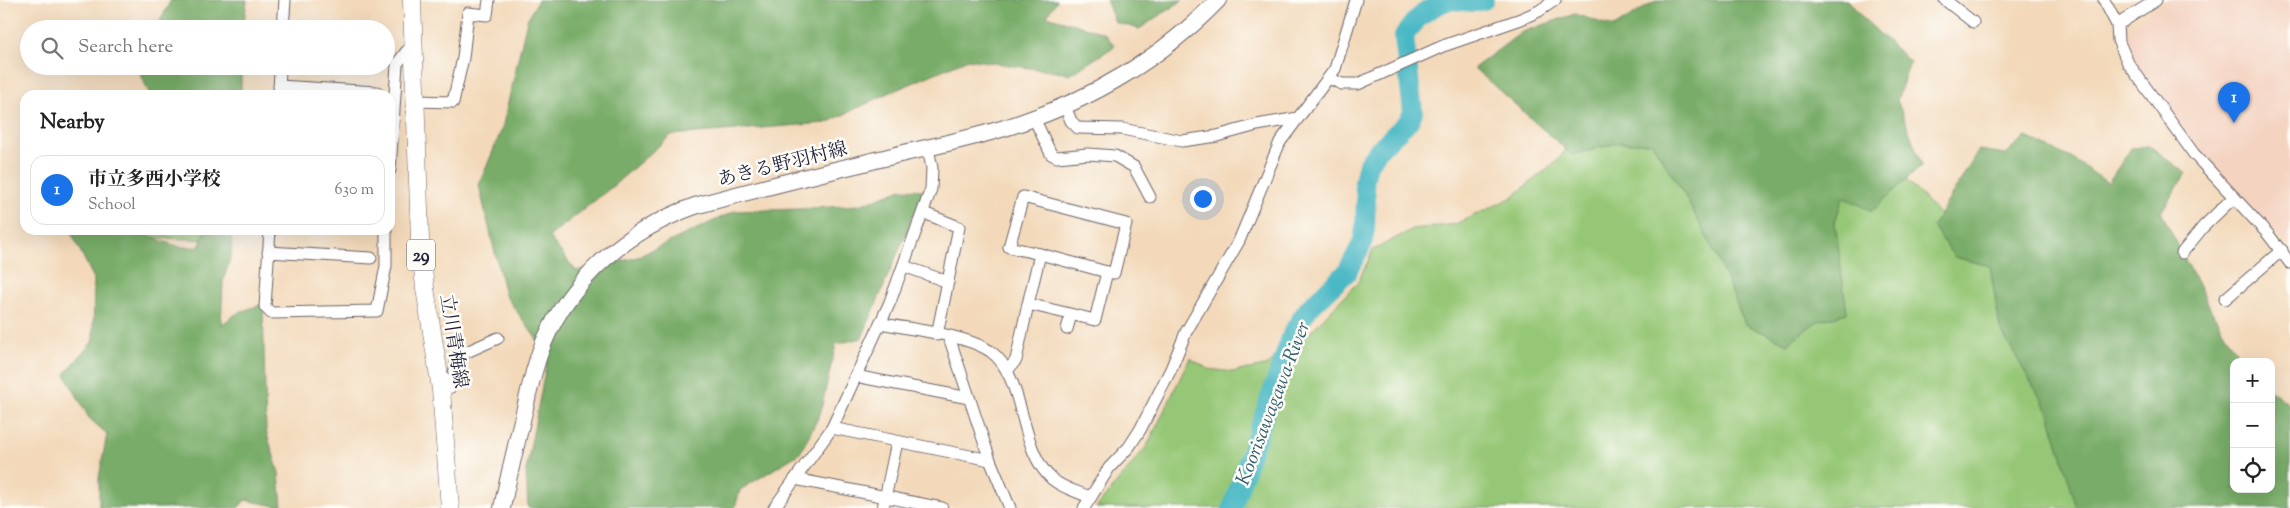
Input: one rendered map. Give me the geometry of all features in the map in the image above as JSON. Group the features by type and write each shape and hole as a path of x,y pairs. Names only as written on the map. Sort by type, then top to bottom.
{"main road":[{"name":"立川青梅線","path":"412,0 420,240 425,288 442,389 450,508"},
{"name":"あきる野羽村線","path":"502,508 531,382 544,342 572,294 616,248 649,226 695,206 928,148 1034,118 1065,106 1142,64 1180,35 1218,0"}],"street":[{"path":"285,20 286,0"},
{"path":"415,101 453,102 463,58 468,13 488,15 489,0"},
{"path":"880,323 950,337 976,344 992,353 1007,371 1034,454 1042,467 1052,479 1087,503 1109,468 1129,447 1140,430 1172,369 1186,332 1236,246 1277,149 1336,66 1356,0"},
{"path":"1328,78 1342,84 1358,84 1443,46 1508,25 1539,11 1555,0"},
{"path":"1946,0 1973,22"},
{"path":"2104,0 2117,25 2118,40 2128,63 2194,154 2282,250 2290,263"},
{"path":"2117,25 2156,0"},
{"path":"395,104 398,64 406,52 414,45"},
{"path":"279,90 280,75"},
{"path":"1065,106 1071,121 1078,128 1122,129 1182,141 1217,136 1265,123 1298,118"},
{"path":"1034,118 1051,154 1057,157 1088,154 1115,156 1134,167 1150,198"},
{"path":"774,508 832,428 880,323 924,213 933,176 928,148"},
{"path":"1022,197 1126,224 1114,273 1107,272 1009,247 1022,197"},
{"path":"2182,253 2202,227 2234,197"},
{"path":"924,213 959,227 937,335"},
{"path":"270,235 265,307 271,313 377,311 386,266 386,235"},
{"path":"2225,299 2282,250"},
{"path":"268,252 371,258"},
{"path":"1007,371 1016,360 1040,254"},
{"path":"904,266 948,282"},
{"path":"1028,304 1095,320 1107,272"},
{"path":"1067,329 1071,314"},
{"path":"950,337 990,460 1010,508"},
{"path":"442,389 451,387 457,361 462,354 498,338"},
{"path":"855,376 969,398"},
{"path":"832,428 990,460"},
{"path":"884,502 897,442"},
{"path":"795,479 884,502 942,508"}],"shaded area":[{"path":"2167,0 2290,0 2290,244 2287,245 2193,144 2127,55 2125,39 2130,27"}],"green space":[{"path":"171,0 247,0 244,20 161,20"},
{"path":"538,0 1057,0 1047,16 1104,33 1115,46 1071,74 968,59 826,123 671,135 613,186 549,237 576,271 635,258 735,211 859,205 902,189 924,190 862,338 836,344 820,414 800,453 740,490 735,508 528,508 526,470 548,355 505,295 479,185 502,129 527,20"},
{"path":"1106,0 1183,0 1139,29 1115,22"},
{"path":"1657,0 1848,0 1863,18 1910,62 1897,100 1922,165 1872,211 1843,197 1835,222 1847,313 1816,322 1787,344 1745,324 1717,257 1684,194 1652,143 1617,143 1572,155 1474,68 1522,32 1575,14 1614,27"},
{"path":"141,75 241,75 241,90 148,90"},
{"path":"1620,102 1795,235 1885,158 1949,224 1977,227 2124,508 1096,508 1147,446 1190,358 1208,369 1233,372 1265,366 1295,348 1358,282 1373,250 1413,229 1456,224 1511,198 1558,160 1594,114"},
{"path":"2026,137 2071,158 2108,183 2131,148 2151,147 2186,173 2161,212 2212,312 2240,358 2230,358 2230,493 2275,493 2275,393 2290,405 2290,508 2077,508 2049,413 2000,329 1990,266 1954,257 1933,226 1979,150 2006,154"},
{"path":"72,235 145,235 180,247 199,247 204,235 232,235 231,255 223,282 221,325 239,312 263,304 266,431 279,473 282,507 245,500 238,508 99,508 99,478 107,434 89,418 65,374 93,341 94,279"},
{"path":"131,235 220,235 219,240 135,237"}],"waterway":[{"name":"Koorisawagawa-River","path":"1232,508 1293,332 1308,309 1347,272 1362,244 1365,229 1366,199 1364,182 1368,164 1379,149 1409,121 1413,112 1404,37 1413,24 1424,14 1450,0"},
{"name":"Koorisawagawa-River","path":"1451,0 1475,2 1484,0"}],"place":[{"name":"市立多西小学校","path":"2234,123"}]}
